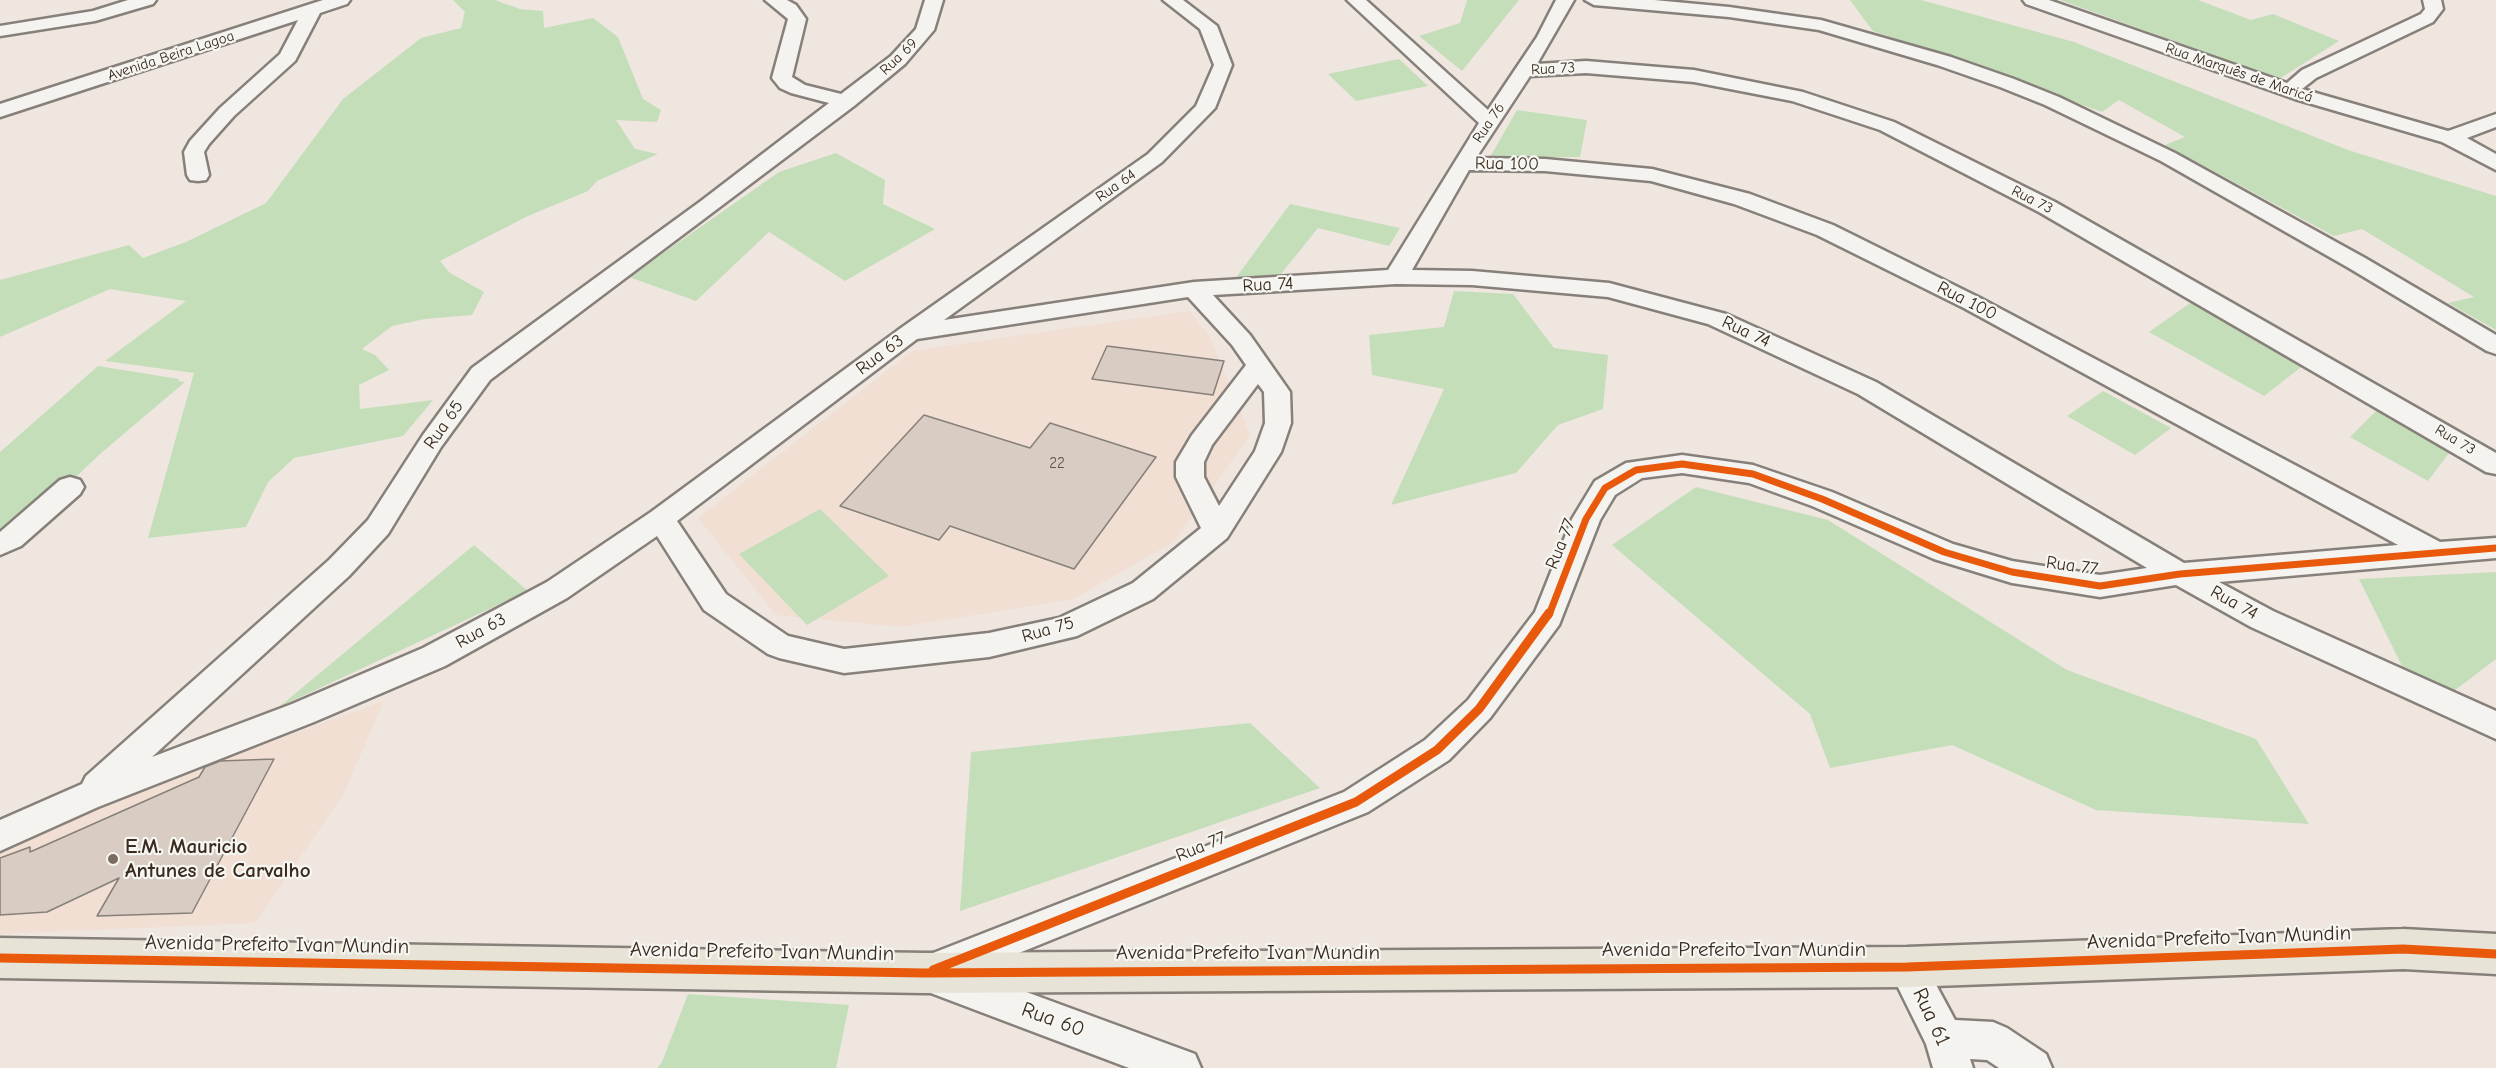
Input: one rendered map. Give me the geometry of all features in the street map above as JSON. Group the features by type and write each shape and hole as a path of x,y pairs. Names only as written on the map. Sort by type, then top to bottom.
{"main road":[{"name":"Avenida Prefeito Ivan Mundin","path":"0,958 925,973 1907,967 2403,949 2496,954"}],"street":[{"path":"0,31 95,16 147,0"},
{"name":"Avenida Beira Lagoa","path":"0,111 341,0"},
{"path":"774,0 790,9 797,19 782,78 787,84 798,89 847,102"},
{"name":"Rua 69","path":"847,102 898,60 925,30 934,0"},
{"name":"Rua 64","path":"910,333 1155,158 1205,108 1223,65 1208,26 1172,0"},
{"path":"1356,0 1490,123"},
{"name":"Rua 76","path":"1396,277 1462,164 1546,37 1565,0"},
{"path":"1594,0 1729,12 1821,25 1944,61 2007,83 2052,101 2168,158 2357,263 2496,346"},
{"name":"Rua Marquês de Maricá","path":"2032,0 2290,91 2449,138 2494,160"},
{"path":"2290,91 2298,81 2309,74 2427,18 2434,9 2432,0"},
{"path":"198,175 194,152 200,141 226,112 288,57 313,9"},
{"name":"Rua 73","path":"1523,71 1586,67 1694,76 1796,96 1887,126 2047,207 2496,465"},
{"name":"Rua 65","path":"86,797 339,568 378,527 432,441 481,374 847,102"},
{"path":"2449,138 2496,120"},
{"name":"Rua 100","path":"1462,164 1545,165 1652,175 1742,199 1825,230 1972,303 2434,552"},
{"name":"Rua 74","path":"910,333 1194,289 1396,277 1472,278 1609,290 1717,318 1867,388 2180,574 2262,619 2496,726"},
{"name":"Rua 75","path":"662,519 715,602 779,646 844,661 989,645 1066,628 1143,591 1216,531 1268,452 1278,423 1277,392 1241,340 1194,289"},
{"name":"Rua 63","path":"0,836 86,797 303,713 434,657 557,590 662,519 910,333"},
{"path":"1216,531 1190,477 1190,462 1201,441 1259,365"},
{"name":"Rua 77","path":"925,973 1356,802 1437,750 1479,709 1548,617 1586,519 1605,488 1636,470 1682,464 1753,474 1822,499 1944,552 2012,572 2100,586 2180,574 2496,548"},
{"path":"0,545 11,539 70,487"},
{"name":"Rua 61","path":"1907,967 1949,1054"},
{"name":"Rua 60","path":"925,973 1181,1068"},
{"path":"1949,1054 1993,1041 2032,1068"}],"shaded area":[{"path":"1189,311 1209,335 1250,435 1174,542 1073,599 900,627 776,615 698,518 912,351"},
{"path":"384,701 343,795 255,923 0,934 0,845 46,823"}],"green space":[{"path":"453,0 495,0 520,9 543,11 544,28 593,18 618,37 643,99 661,110 657,122 616,120 635,149 658,154 597,181 588,191 528,216 440,261 450,273 484,292 472,315 425,319 392,326 362,349 375,355 389,370 359,385 360,409 433,400 403,436 294,458 268,482 246,527 148,538 194,373 105,361 186,301 110,289 0,337 0,280 129,245 143,258 186,242 266,203 343,99 421,38 461,28 465,12"},
{"path":"1467,0 1519,0 1462,71 1419,36 1460,23"},
{"path":"1850,0 1921,0 2074,42 2348,150 2496,196 2496,330 2448,303 2474,297 2362,229 2334,236 2165,145 2185,137 2119,100 2102,112 1873,31"},
{"path":"2060,0 2198,0 2251,20 2273,14 2339,41 2279,79"},
{"path":"1399,59 1428,86 1356,101 1328,74"},
{"path":"1517,110 1587,120 1580,157 1490,157"},
{"path":"836,153 885,180 883,204 935,229 845,281 769,232 696,301 629,277 779,172"},
{"path":"1290,204 1400,228 1389,246 1318,228 1277,279 1235,279"},
{"path":"1454,291 1513,294 1554,348 1608,355 1603,409 1558,425 1516,473 1391,505 1444,389 1372,375 1369,335 1444,327"},
{"path":"2193,301 2305,364 2264,396 2149,332"},
{"path":"98,366 179,379 178,381 185,382 100,454 61,491 0,539 0,452"},
{"path":"2103,391 2171,428 2135,455 2067,416"},
{"path":"2377,410 2452,449 2428,481 2350,437"},
{"path":"1696,487 1828,520 2067,670 2256,739 2309,824 2096,810 1952,745 1830,768 1810,714 1612,545"},
{"path":"820,509 889,576 807,625 739,554"},
{"path":"474,545 528,591 279,707"},
{"path":"2496,572 2496,659 2446,697 2404,670 2359,579"},
{"path":"1250,723 1320,788 960,911 971,752"},
{"path":"688,994 849,1005 836,1068 657,1068 662,1062"}],"building":[{"path":"1107,346 1224,361 1213,395 1092,379"},
{"path":"924,415 1030,448 1050,423 1156,457 1074,569 950,526 939,540 840,506"},
{"path":"274,759 192,913 97,916 119,878 47,912 0,915 0,858 30,847 30,852 199,777 205,767 220,761"}],"cycle path":[{"path":"933,970 1356,802 1437,750 1479,709 1548,617 1586,519 1605,488 1636,470 1682,464 1753,474 1822,499 1944,552 2012,572 2100,586 2180,574 2496,548"},
{"path":"0,958 925,973 1907,967 2403,949 2496,954"}],"place":[{"name":"E.M. Mauricio Antunes de Carvalho","path":"113,859"}]}
